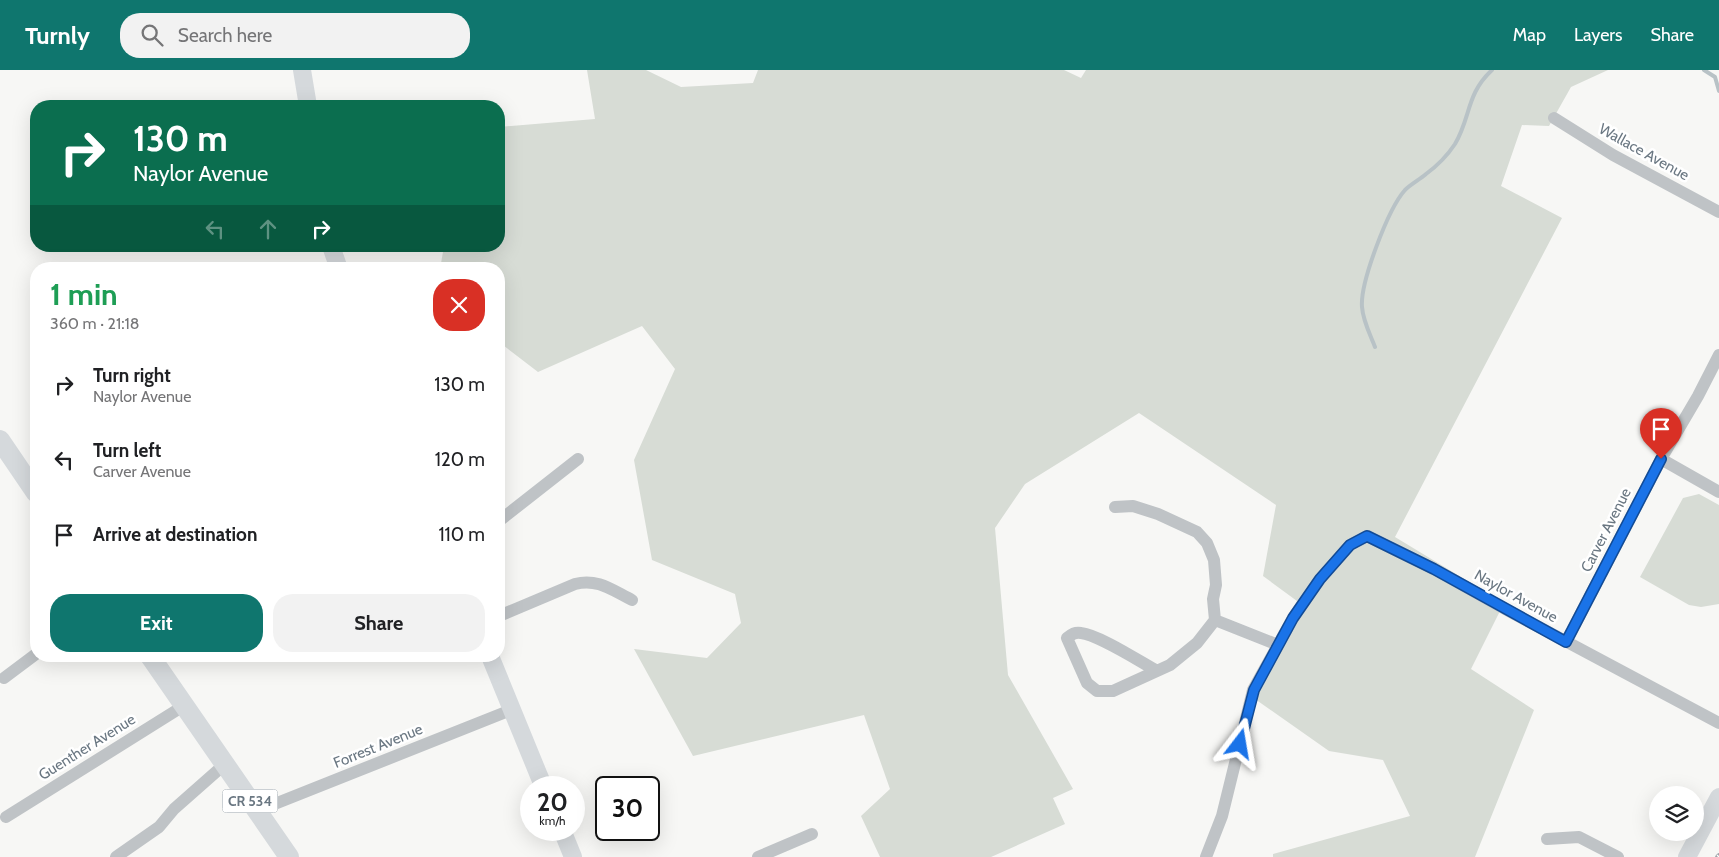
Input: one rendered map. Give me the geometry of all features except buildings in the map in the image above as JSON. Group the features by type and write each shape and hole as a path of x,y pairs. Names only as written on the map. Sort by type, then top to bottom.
{"main road":[{"path":"0,440 30,484"},
{"name":"CR 534","path":"154,662 289,857"}],"street":[{"path":"302,70 307,100"},
{"name":"Wallace Avenue","path":"1554,118 1613,155 1719,212"},
{"name":"Carver Avenue","path":"1566,642 1661,459 1698,396 1719,355"},
{"path":"505,516 578,459"},
{"path":"1661,459 1719,492"},
{"path":"1115,507 1133,506 1158,514 1197,532 1207,543 1214,560 1216,585 1213,599 1215,620 1197,643 1170,665 1157,671 1113,691 1097,691 1087,683 1067,638 1073,634 1082,633 1099,639 1157,671"},
{"name":"Naylor Avenue","path":"1278,645 1293,618 1320,579 1350,545 1367,536 1434,569 1719,723"},
{"path":"505,613 585,581 595,582 632,600"},
{"path":"1206,857 1222,816 1254,690 1278,645 1215,620"},
{"path":"4,678 30,658"},
{"path":"492,662 539,776"},
{"name":"Guenther Avenue","path":"6,817 185,705"},
{"name":"Forrest Avenue","path":"257,811 511,710"},
{"path":"116,857 159,827 174,809 225,764"},
{"path":"1687,857 1719,797"},
{"path":"758,857 812,834"},
{"path":"1547,840 1578,837 1618,857"},
{"path":"566,841 573,857"}],"shaded area":[{"path":"587,70 646,70 681,87 753,83 758,70 1064,70 1081,78 1086,70 1608,70 1571,87 1549,126 1522,125 1501,186 1562,218 1395,537 1504,603 1471,669 1534,710 1475,857 1273,857 1273,854 1410,816 1383,760 1329,751 1255,699 1297,601 1263,576 1276,505 1139,413 1025,484 995,528 1008,675 1073,789 1053,798 1065,824 991,857 880,857 861,816 890,789 864,715 693,756 634,649 707,658 741,623 735,594 652,560 634,460 675,369 642,326 538,372 505,347 505,262 441,262 443,252 505,252 505,126 595,119"},
{"path":"1699,494 1719,505 1719,604 1701,607 1689,605 1640,577 1683,498"}],"waterway":[{"path":"1375,347 1362,307 1365,281 1383,229 1398,199 1405,190 1430,171 1449,153 1460,134 1473,97 1492,70"},
{"path":"1704,70 1715,77 1719,91"}],"route":[{"path":"1240,744 1254,690 1278,645 1293,618 1320,579 1350,545 1367,536 1434,569 1566,642 1661,459"}]}
